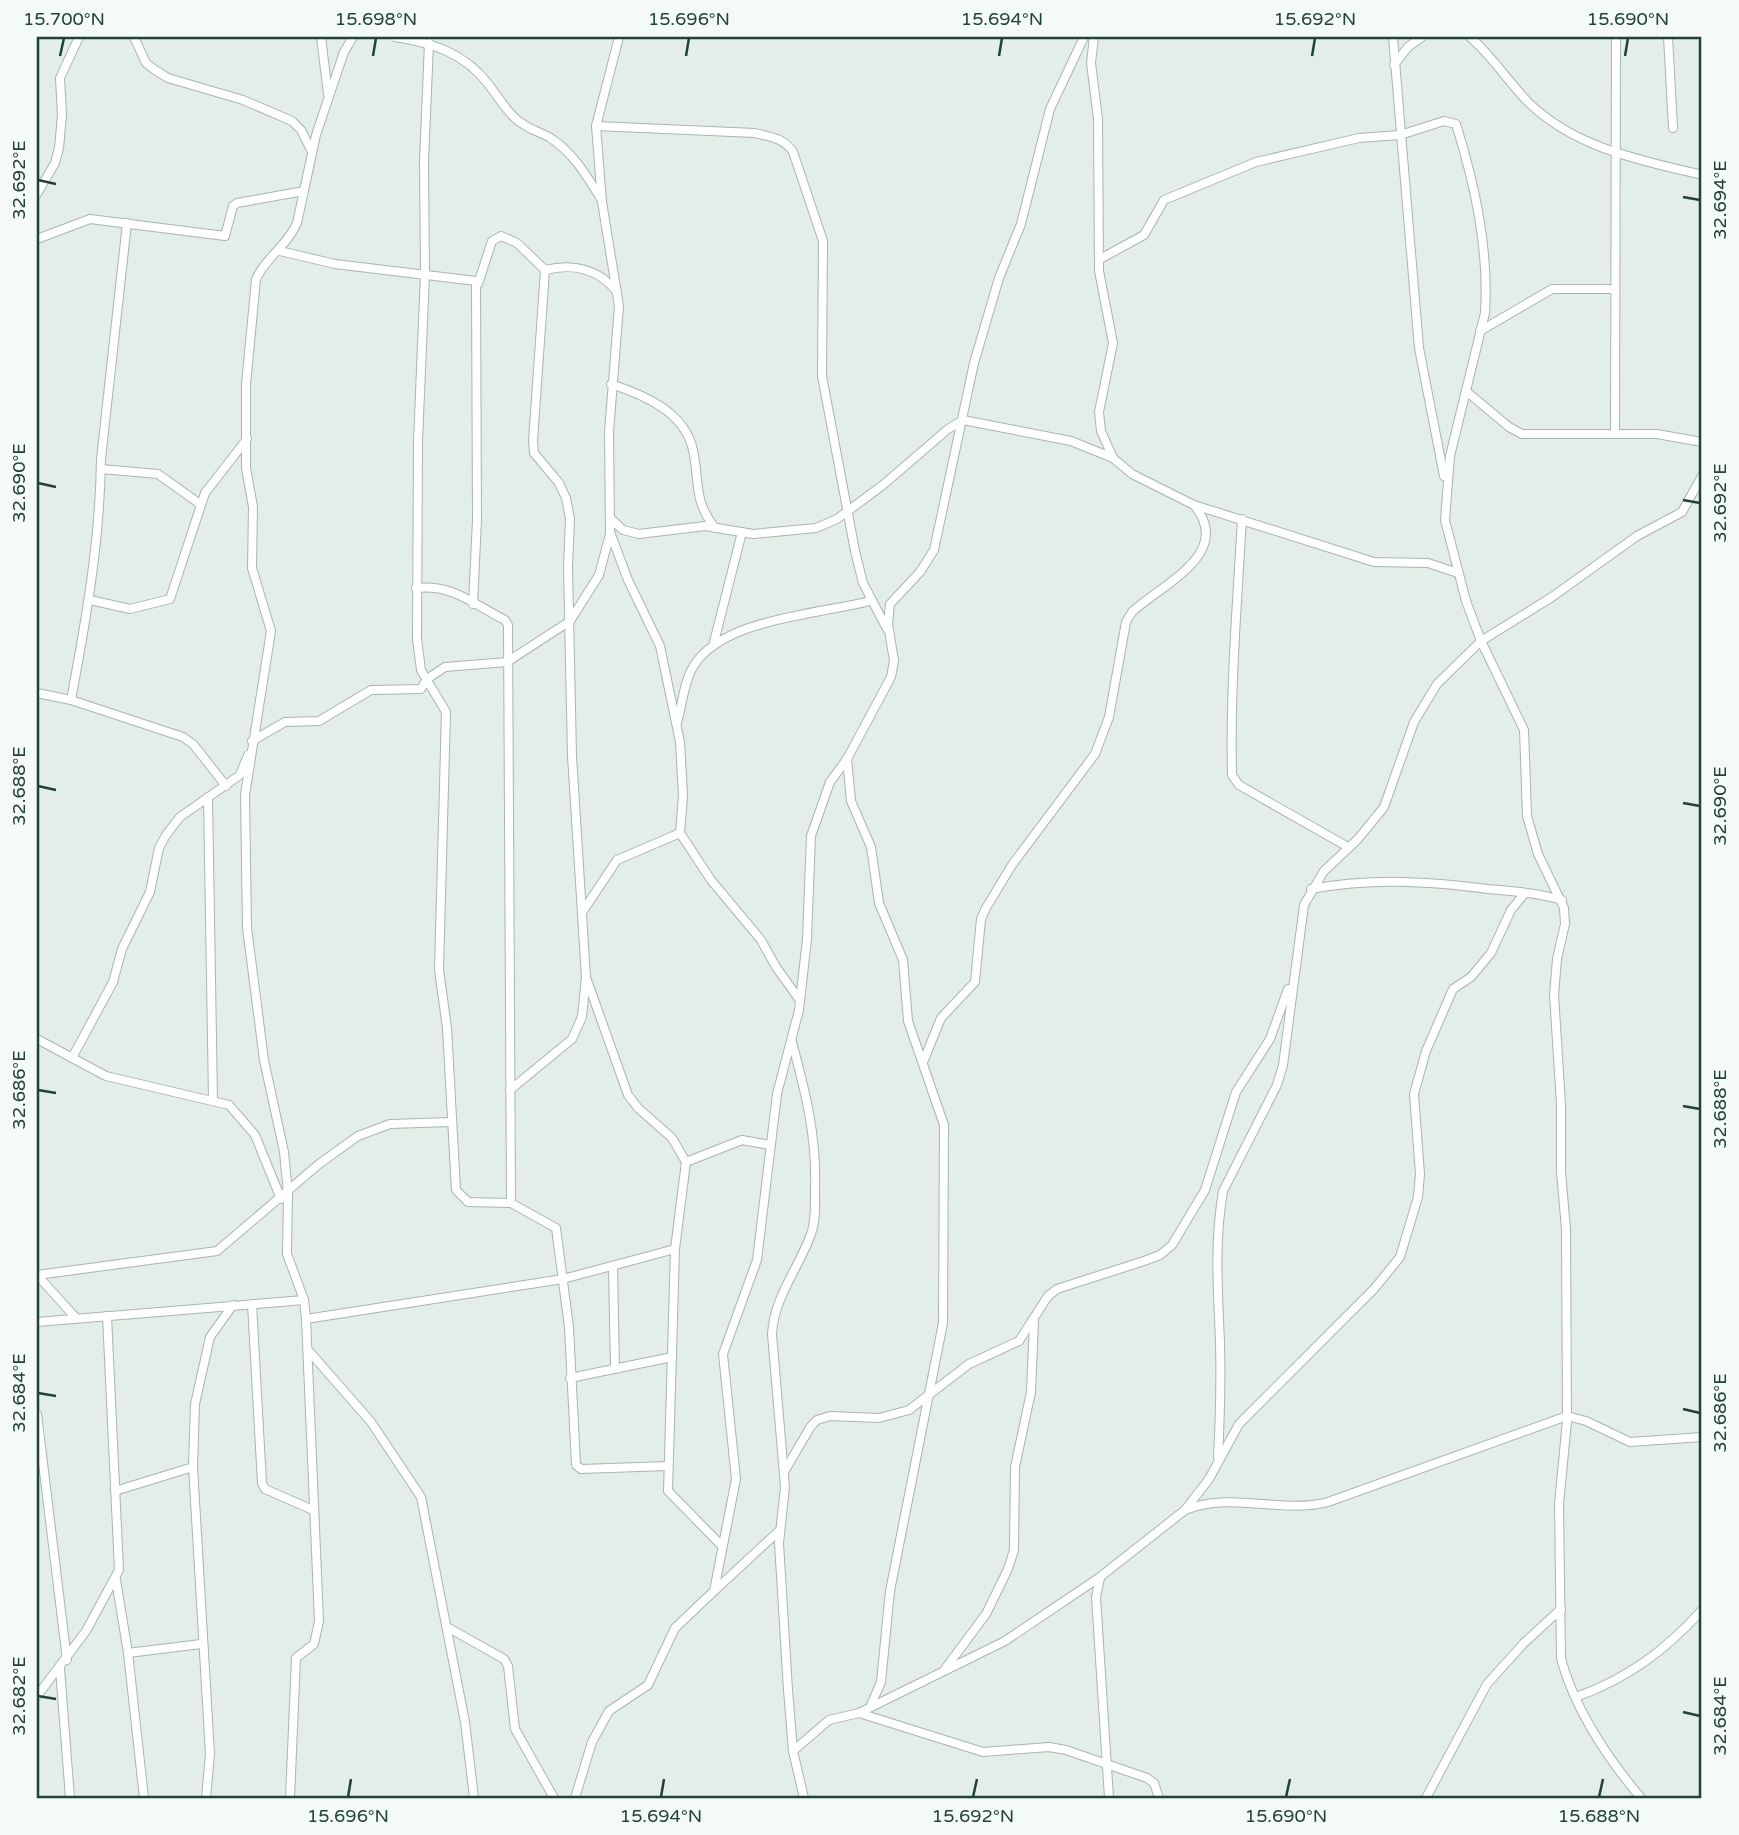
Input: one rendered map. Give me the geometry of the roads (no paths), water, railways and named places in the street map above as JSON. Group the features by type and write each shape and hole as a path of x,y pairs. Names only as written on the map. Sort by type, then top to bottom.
{"street":[{"path":"37,194 55,163 62,115 60,78 79,37"},
{"path":"134,37 146,62 155,70 169,78 231,96 292,121 301,130 311,150"},
{"path":"321,37 329,97"},
{"path":"290,1798 296,1658 314,1644 319,1621 306,1319 304,1300 287,1255 281,1137 264,1060 247,928 246,795 271,631 252,568 253,507 246,468 248,439 245,404 252,296 261,268 280,251 297,223 311,150 344,52 353,37"},
{"path":"395,37 429,43 450,51 471,67 487,82 514,117 559,145 577,163 602,202"},
{"path":"72,1058 113,982 122,949 149,892 159,848 166,835 180,817 240,775 253,741 285,722 319,721 371,690 413,691 421,689 427,679 445,667 507,662 570,621 599,575 610,531 611,384 618,327 618,294 602,202 596,126 619,37"},
{"path":"713,1591 736,1479 723,1354 757,1260 770,1145 799,999 807,939 811,836 823,795 847,759 891,677 894,661 890,604 920,572 934,550 974,363 999,278 1021,224 1050,109 1084,37"},
{"path":"1094,37 1091,63 1098,119 1102,295 1113,343 1099,412 1103,438 1113,458"},
{"path":"1393,37 1419,348 1446,483"},
{"path":"1394,65 1408,47 1422,37"},
{"path":"1471,37 1528,102 1572,135 1618,153 1702,175"},
{"path":"1615,434 1614,289 1618,153 1616,37"},
{"path":"1668,37 1673,128"},
{"path":"429,43 424,161 425,274 416,588 418,661 446,712 439,970 447,1028 456,1191 461,1197 479,1204 511,1203 556,1228 563,1279 576,1465 581,1469 668,1466"},
{"path":"1100,259 1144,235 1157,208 1180,192 1256,162 1349,140 1400,135 1444,121 1456,124 1473,176 1486,297 1446,483 1445,520 1458,573 1481,641 1524,730 1527,816 1538,854 1562,900 1565,924 1557,959 1554,995 1561,1104 1560,1172 1566,1229 1567,1416 1559,1490 1561,1658 1576,1697 1640,1798"},
{"path":"596,126 755,133 787,143 823,241 822,376 850,510 859,568 870,601 891,635"},
{"path":"37,239 90,219 225,236 233,206 237,203 304,191"},
{"path":"71,700 90,600 127,223"},
{"path":"280,251 335,264 476,281 478,284 482,279 492,241 501,236 517,243 545,270 593,271 607,279 618,294"},
{"path":"510,1090 572,1039 579,1029 586,977 572,756 570,519 566,498 559,483 534,453 533,441 545,270"},
{"path":"473,604 477,520 476,281"},
{"path":"1480,331 1552,289 1614,289"},
{"path":"611,384 655,401 681,427 693,450 699,505 715,528"},
{"path":"1466,391 1509,427 1522,434 1657,434 1702,442"},
{"path":"610,518 623,530 639,534 692,527 742,532 801,532 837,519 963,420 1071,441 1113,458 1132,474 1194,505 1374,562 1428,563 1458,573"},
{"path":"90,600 130,609 170,599 200,504 212,482 248,439"},
{"path":"101,469 158,474 200,504"},
{"path":"1218,1464 1220,1363 1215,1268 1220,1206 1223,1191 1277,1085 1286,1044 1301,917 1311,889 1384,807 1399,758 1424,702 1457,661 1481,641 1552,597 1637,536 1682,512 1702,476"},
{"path":"923,1060 941,1018 975,982 981,919 986,908 1012,865 1095,754 1109,717 1117,659 1126,622 1132,612 1196,560 1205,548 1209,536 1206,522 1194,505"},
{"path":"1242,519 1237,645 1230,697 1232,775 1239,785 1349,847"},
{"path":"610,531 628,580 660,646 677,724 683,796 680,833 718,889 761,940 775,967 799,999"},
{"path":"713,646 742,532"},
{"path":"416,588 443,587 505,620 511,1203"},
{"path":"677,724 694,665 713,646 772,620 838,610 870,601"},
{"path":"37,693 71,700 188,739 226,786"},
{"path":"847,759 851,801 869,837 876,892 903,960 905,1008 944,1125 944,1312 886,1614 881,1682 871,1706"},
{"path":"208,797 214,1100"},
{"path":"582,912 617,860 680,833"},
{"path":"1311,889 1387,880 1525,893 1562,900"},
{"path":"793,1751 829,1720 859,1713 1005,1641 1100,1577 1185,1510 1218,1464 1229,1437 1253,1408 1374,1289 1400,1257 1418,1197 1420,1174 1414,1094 1417,1078 1453,989 1471,976 1491,953 1505,920 1525,893"},
{"path":"784,1472 817,1420 830,1416 894,1416 927,1399 969,1364 1019,1341 1048,1296 1057,1289 1160,1255 1172,1245 1205,1190 1236,1092 1270,1039 1292,976"},
{"path":"586,977 616,1069 628,1095 638,1108 672,1138 686,1162 675,1249 668,1491 672,1499 721,1545"},
{"path":"37,1039 120,1081 229,1105 255,1135 285,1196"},
{"path":"791,1039 813,1125 816,1160 813,1230 773,1316 775,1401 784,1472 779,1560 793,1751 804,1798"},
{"path":"37,1275 217,1251 320,1164 365,1133 390,1124 451,1122"},
{"path":"686,1162 742,1140 770,1145"},
{"path":"306,1319 563,1279 675,1249"},
{"path":"612,1266 615,1368"},
{"path":"37,1275 76,1318"},
{"path":"37,1322 304,1300"},
{"path":"251,1304 262,1483 265,1489 313,1510"},
{"path":"206,1798 210,1754 201,1644 193,1467 195,1404 205,1353 217,1324 233,1305"},
{"path":"107,1316 120,1559 116,1580 128,1653 144,1798"},
{"path":"943,1671 986,1614 1008,1569 1014,1550 1014,1467 1031,1392 1034,1321"},
{"path":"308,1350 371,1422 421,1497 465,1722 474,1798"},
{"path":"570,1378 672,1357"},
{"path":"37,1414 67,1660"},
{"path":"1185,1510 1214,1502 1310,1507 1567,1416 1587,1421 1630,1442 1702,1437"},
{"path":"115,1491 193,1467"},
{"path":"575,1798 592,1742 609,1711 649,1685 675,1628 780,1530"},
{"path":"1100,1577 1096,1597 1109,1798"},
{"path":"37,1696 67,1660 116,1580"},
{"path":"1426,1798 1487,1684 1524,1643 1561,1609"},
{"path":"1576,1697 1609,1685 1665,1649 1702,1610"},
{"path":"447,1627 504,1659 508,1666 515,1729 554,1798"},
{"path":"128,1653 201,1644"},
{"path":"60,1668 69,1798"},
{"path":"859,1713 983,1752 1049,1747 1107,1763 1154,1783 1159,1798"}]}
